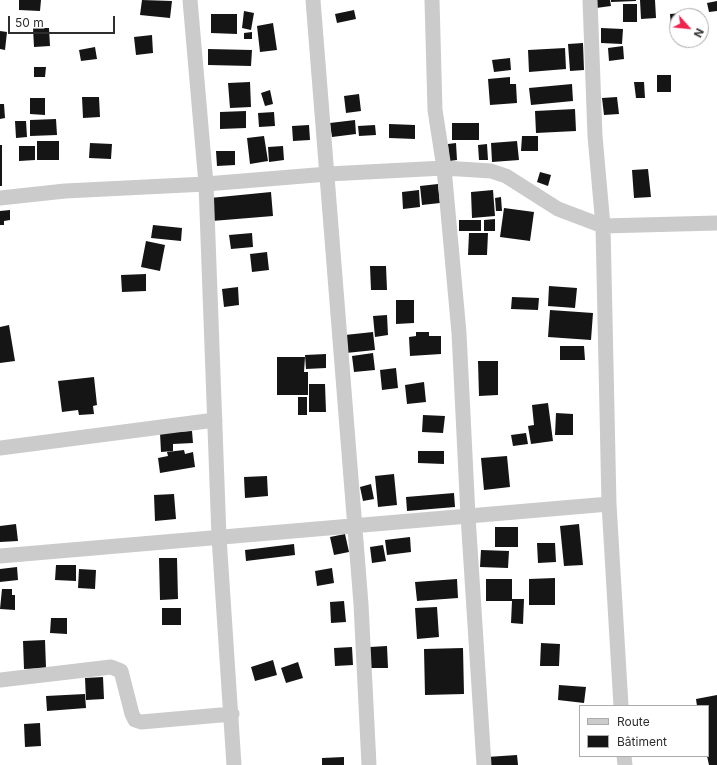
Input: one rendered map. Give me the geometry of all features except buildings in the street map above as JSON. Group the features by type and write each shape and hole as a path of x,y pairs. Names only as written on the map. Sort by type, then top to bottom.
{"street":[{"path":"190,0 206,184 219,537 232,714 234,765"},
{"path":"313,0 355,525 369,765"},
{"path":"432,0 435,110 444,168 459,334 468,516 484,765"},
{"path":"590,0 595,136 603,226 609,504 621,705"},
{"path":"0,198 65,191 206,184 328,174 444,168 491,171 506,176 558,209 603,226 717,223"},
{"path":"0,448 215,420"},
{"path":"0,556 609,504"},
{"path":"0,680 111,667 121,671 132,714 135,720 141,722 232,714"}]}
